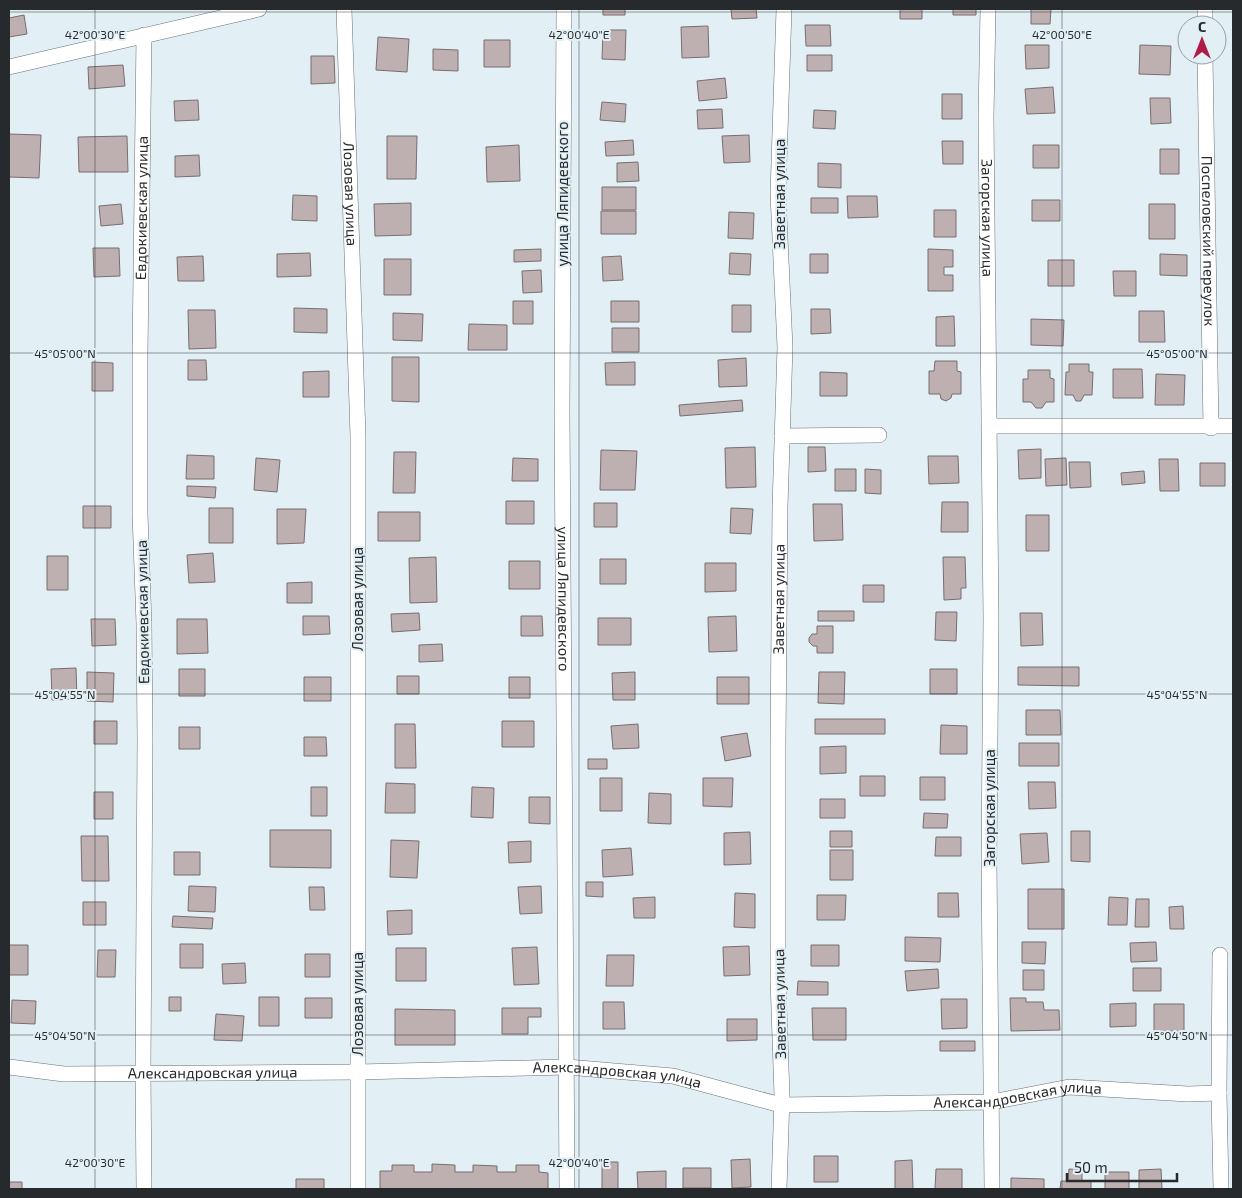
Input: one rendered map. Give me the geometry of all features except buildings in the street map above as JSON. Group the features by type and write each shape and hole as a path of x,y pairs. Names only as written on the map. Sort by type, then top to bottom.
{"street":[{"path":"9,67 259,9"},
{"name":"Лозовая улица","path":"344,9 358,436 358,1189"},
{"name":"улица Ляпидевского","path":"564,9 562,431 567,1189"},
{"name":"Заветная улица","path":"779,1189 781,1105 778,980 778,743 785,347 778,194 784,9"},
{"name":"Загорская улица","path":"988,9 986,117 990,426 989,860 992,1189"},
{"name":"Евдокиевская улица","path":"144,35 140,355 140,514 145,730 142,1073 144,1189"},
{"name":"Поспеловский переулок","path":"1205,65 1211,428"},
{"path":"990,426 1211,428 1233,426"},
{"path":"782,436 879,436"},
{"path":"1220,955 1219,1094 1221,1189"},
{"name":"Александровская улица","path":"9,1067 64,1074 358,1072 567,1067 673,1076 781,1105 992,1102 1069,1087 1219,1094"}]}
